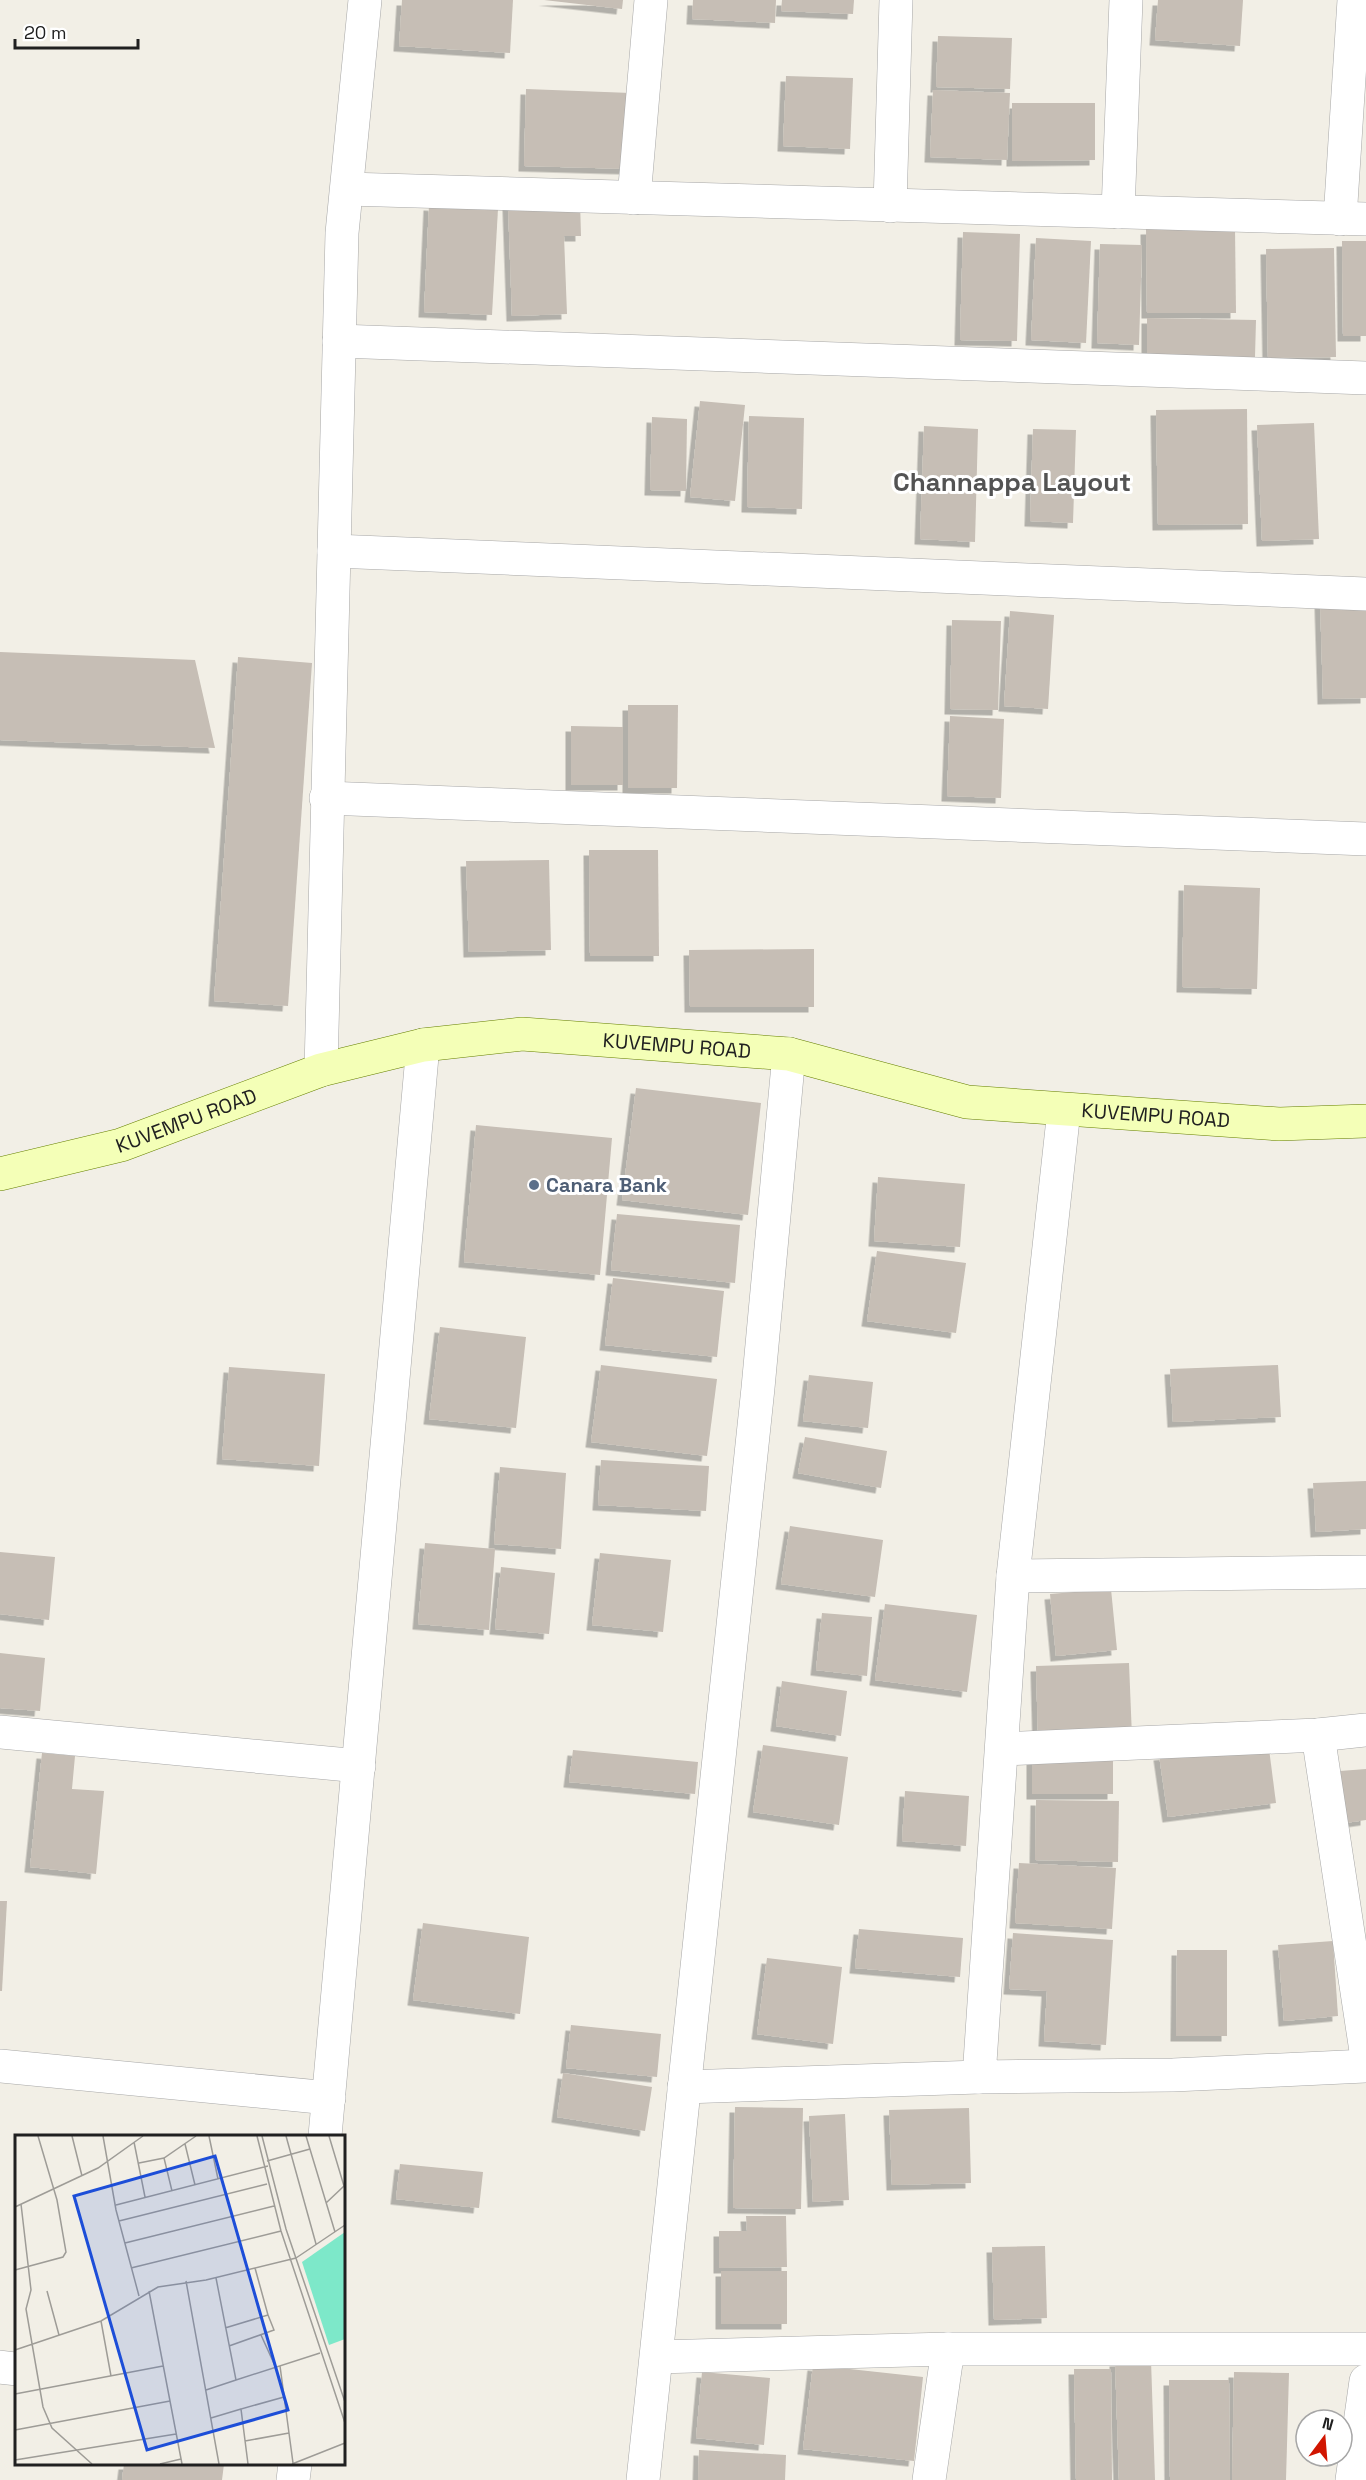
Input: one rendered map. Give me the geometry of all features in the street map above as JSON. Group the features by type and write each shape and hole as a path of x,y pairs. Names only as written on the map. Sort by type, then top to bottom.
{"main road":[{"name":"KUVEMPU ROAD","path":"0,1174 121,1145 321,1070 423,1045 522,1034 789,1054 967,1102 1278,1124 1366,1121"}],"street":[{"path":"321,1070 326,798 342,233 365,0"},
{"path":"634,198 651,0"},
{"path":"890,206 896,0"},
{"path":"1118,213 1126,0"},
{"path":"347,189 1353,219 1354,0"},
{"path":"339,341 1366,378"},
{"path":"334,551 1366,594"},
{"path":"326,798 1366,839"},
{"path":"325,2135 423,1045"},
{"path":"643,2480 755,1411 789,1054"},
{"path":"979,2077 1013,1576 1065,1110"},
{"path":"1013,1576 1366,1572"},
{"path":"1002,1749 1318,1735 1366,1730"},
{"path":"0,1732 359,1766"},
{"path":"1318,1735 1366,2051"},
{"path":"0,2066 329,2098"},
{"path":"684,2087 979,2077 1173,2075 1366,2066"},
{"path":"657,2357 948,2349 1366,2349"},
{"path":"929,2480 948,2349"},
{"path":"0,2367 15,2369"},
{"path":"1352,2480 1366,2381"},
{"path":"293,2480 295,2465"}],"building":[{"path":"402,0 513,0 510,53 399,46"},
{"path":"544,0 623,0 622,9"},
{"path":"693,0 776,0 775,23 692,19"},
{"path":"782,0 854,0 853,14 781,11"},
{"path":"1158,0 1243,0 1240,46 1155,40"},
{"path":"938,36 1012,38 1010,89 936,87"},
{"path":"786,76 853,78 850,149 783,146"},
{"path":"526,89 631,93 630,169 524,166"},
{"path":"933,90 1010,93 1007,160 930,157"},
{"path":"1012,103 1095,103 1095,160 1012,161"},
{"path":"580,201 581,236 564,236 567,314 512,316 508,204"},
{"path":"429,205 498,209 492,315 424,312"},
{"path":"1235,228 1236,313 1147,313 1146,229"},
{"path":"963,232 1020,234 1017,341 960,340"},
{"path":"1036,238 1091,241 1086,343 1031,340"},
{"path":"1342,241 1366,241 1366,336 1343,336"},
{"path":"1100,244 1142,245 1139,345 1097,343"},
{"path":"1334,248 1336,357 1268,358 1266,249"},
{"path":"1147,318 1256,320 1255,357 1147,356"},
{"path":"700,401 745,405 735,501 690,497"},
{"path":"1247,409 1248,524 1158,525 1156,410"},
{"path":"749,416 804,418 802,509 747,507"},
{"path":"652,417 687,419 686,491 650,490"},
{"path":"1314,423 1319,539 1262,541 1257,425"},
{"path":"924,426 978,429 975,542 920,539"},
{"path":"1033,429 1076,430 1073,523 1030,521"},
{"path":"1366,598 1366,698 1323,699 1320,600"},
{"path":"1010,611 1054,615 1048,709 1004,706"},
{"path":"952,620 1001,621 998,710 950,709"},
{"path":"0,652 195,660 215,748 0,740"},
{"path":"238,657 312,663 288,1006 214,1001"},
{"path":"628,705 678,705 677,788 628,788"},
{"path":"950,716 1004,719 1001,798 947,796"},
{"path":"571,726 623,727 623,785 571,785"},
{"path":"589,850 658,850 659,956 590,956"},
{"path":"549,860 551,950 469,952 466,861"},
{"path":"1184,885 1260,888 1257,989 1182,987"},
{"path":"814,949 814,1007 690,1007 689,950"},
{"path":"636,1088 761,1103 748,1215 622,1200"},
{"path":"476,1125 612,1138 600,1275 464,1262"},
{"path":"878,1177 965,1184 960,1247 874,1241"},
{"path":"617,1214 740,1225 735,1283 611,1270"},
{"path":"877,1251 966,1263 956,1333 867,1321"},
{"path":"613,1278 724,1291 717,1357 605,1345"},
{"path":"440,1327 526,1337 516,1428 429,1419"},
{"path":"601,1365 717,1379 707,1456 591,1442"},
{"path":"1278,1365 1281,1417 1173,1422 1170,1369"},
{"path":"229,1367 325,1374 319,1466 222,1459"},
{"path":"809,1375 873,1382 868,1428 803,1421"},
{"path":"805,1437 887,1451 881,1488 798,1473"},
{"path":"601,1460 709,1466 706,1511 598,1505"},
{"path":"500,1467 566,1473 561,1549 494,1544"},
{"path":"1366,1481 1366,1529 1316,1532 1313,1483"},
{"path":"790,1526 883,1540 875,1597 781,1584"},
{"path":"425,1543 495,1549 489,1630 418,1624"},
{"path":"0,1552 55,1557 49,1620 0,1614"},
{"path":"600,1553 671,1560 663,1632 592,1625"},
{"path":"501,1567 555,1573 549,1634 495,1629"},
{"path":"1111,1589 1117,1650 1056,1656 1050,1594"},
{"path":"885,1604 977,1615 967,1692 875,1680"},
{"path":"822,1613 872,1617 867,1676 816,1670"},
{"path":"0,1653 45,1658 40,1711 0,1708"},
{"path":"1129,1663 1132,1737 1038,1740 1036,1666"},
{"path":"782,1681 847,1691 841,1736 776,1726"},
{"path":"1268,1741 1276,1803 1168,1817 1159,1755"},
{"path":"763,1745 848,1757 839,1825 753,1812"},
{"path":"573,1750 698,1762 695,1794 569,1782"},
{"path":"42,1753 75,1756 72,1789 104,1791 96,1874 30,1867"},
{"path":"1032,1758 1113,1758 1113,1794 1032,1794"},
{"path":"1366,1769 1366,1820 1345,1823 1340,1771"},
{"path":"905,1791 969,1796 966,1846 902,1841"},
{"path":"1036,1800 1119,1801 1118,1862 1035,1860"},
{"path":"1019,1863 1116,1868 1112,1929 1015,1923"},
{"path":"0,1901 7,1901 2,1991 0,1991"},
{"path":"423,1923 529,1937 520,2014 413,2000"},
{"path":"859,1929 963,1938 960,1977 855,1968"},
{"path":"1013,1933 1113,1940 1106,2045 1044,2041 1047,1991 1009,1989"},
{"path":"1333,1941 1338,2016 1284,2021 1278,1945"},
{"path":"1177,1950 1227,1950 1227,2036 1176,2036"},
{"path":"767,1958 842,1967 833,2044 757,2034"},
{"path":"571,2025 661,2034 657,2077 566,2068"},
{"path":"563,2073 652,2087 645,2131 557,2117"},
{"path":"735,2107 803,2108 801,2209 733,2208"},
{"path":"969,2108 971,2183 892,2185 889,2110"},
{"path":"845,2114 849,2200 813,2202 809,2116"},
{"path":"400,2164 483,2172 479,2208 396,2199"},
{"path":"746,2216 786,2216 787,2267 719,2268 719,2231 747,2231"},
{"path":"1045,2246 1047,2318 994,2320 992,2247"},
{"path":"721,2271 787,2271 787,2324 721,2324"},
{"path":"1151,2360 1155,2480 1119,2480 1115,2361"},
{"path":"813,2365 923,2377 914,2461 803,2449"},
{"path":"1074,2369 1111,2369 1112,2480 1076,2480"},
{"path":"702,2372 770,2378 764,2445 696,2438"},
{"path":"1234,2372 1289,2373 1286,2480 1232,2480"},
{"path":"1169,2380 1229,2380 1230,2480 1170,2480"},
{"path":"699,2450 786,2455 785,2480 698,2480"},
{"path":"124,2465 224,2465 222,2480 122,2480"}],"place":[{"name":"Canara Bank","path":"534,1185"}],"district":[{"name":"Channappa Layout","path":"1012,482"}]}
